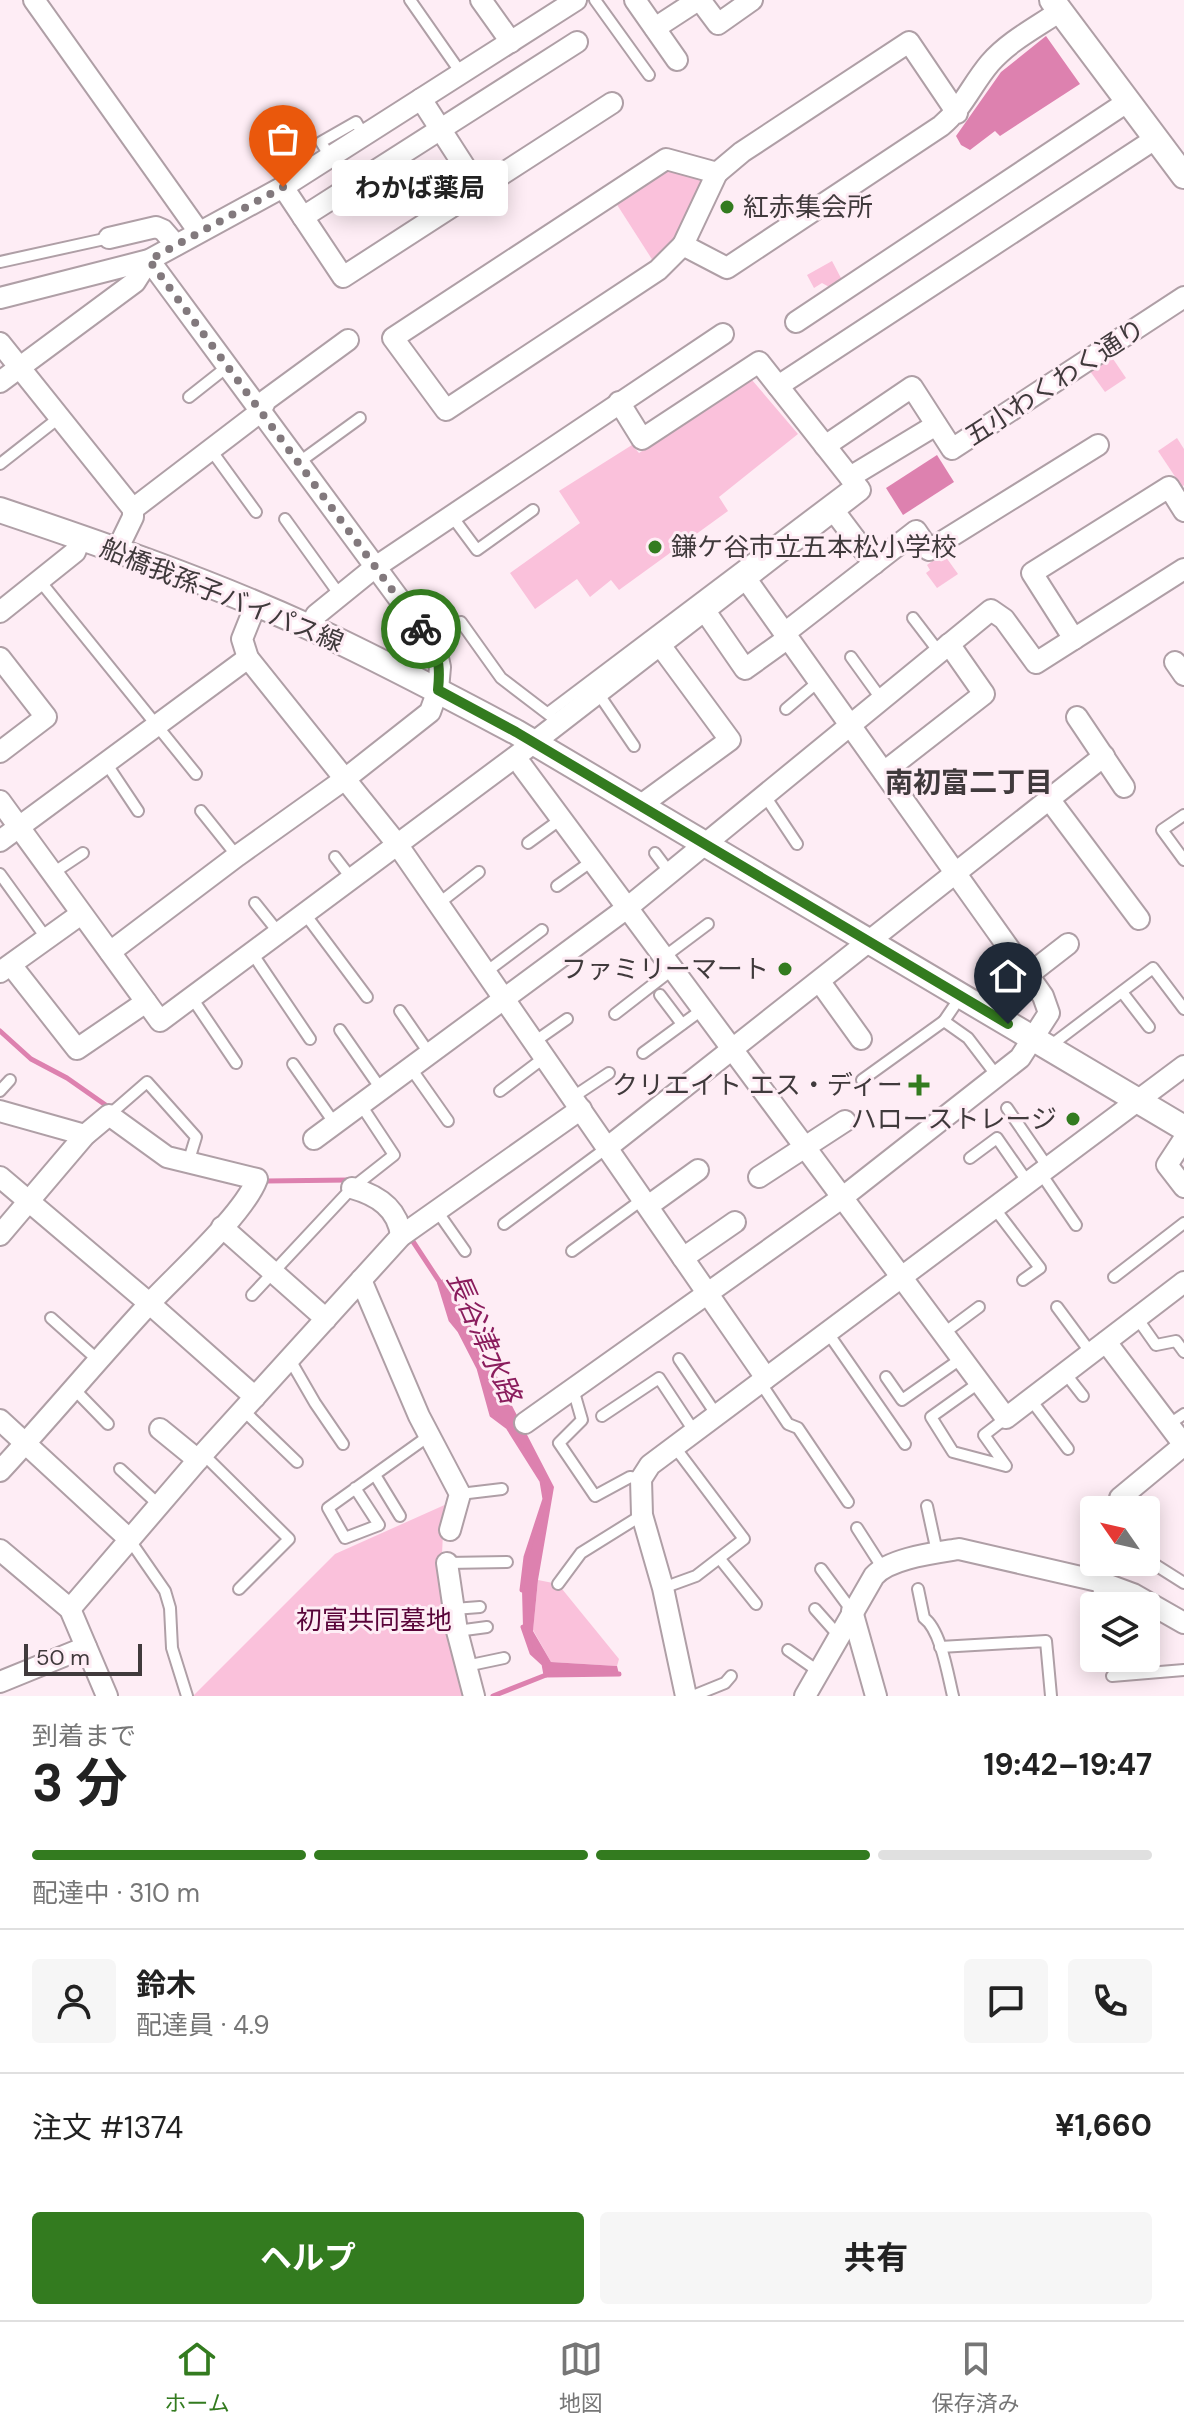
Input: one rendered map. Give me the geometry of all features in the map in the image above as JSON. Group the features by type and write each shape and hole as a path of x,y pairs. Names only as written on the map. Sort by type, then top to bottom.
{"street":[{"path":"34,0 199,232"},
{"path":"481,0 511,42"},
{"path":"0,298 149,260 283,187 576,0"},
{"path":"635,0 677,60"},
{"path":"655,28 699,0 718,24 752,0"},
{"path":"683,245 727,268 941,126 957,113 988,65 1056,5 1184,176"},
{"path":"303,217 577,42"},
{"path":"717,173 666,159 393,338 446,410 658,270 683,245 717,173 742,152 909,42 957,113"},
{"path":"421,99 479,189"},
{"path":"796,322 1127,102"},
{"path":"283,187 343,277 612,103"},
{"path":"778,386 1155,139"},
{"path":"109,238 156,227 163,230 176,245"},
{"path":"110,952 345,779 430,712 438,690 440,667 436,649 149,260"},
{"path":"0,382 135,282 149,260"},
{"name":"五小わくわく通り","path":"146,1002 160,1021 192,998 534,742 554,718 598,693 834,511 860,490 852,479 936,425 952,449 1184,297"},
{"path":"310,628 316,615 374,568 723,334"},
{"path":"133,509 260,412 266,400 348,340"},
{"path":"0,343 133,509 133,517 117,550"},
{"path":"619,402 642,439 759,362 852,479"},
{"path":"825,446 912,387 936,425"},
{"path":"705,611 745,669 784,641 786,632 916,531 929,550 1098,445"},
{"path":"1074,639 1032,573 1169,487 1184,511"},
{"name":"船橋我孫子バイパス線","path":"0,510 117,550 256,604 438,690 534,742 1184,1128"},
{"path":"834,511 874,564"},
{"path":"0,612 75,552 81,537"},
{"path":"314,1139 627,908 991,610 1004,619 1036,663 1184,569"},
{"path":"525,1423 843,1197 1041,1043 1049,1013 1043,996 746,579"},
{"path":"256,604 242,639 248,658 397,844 608,1147 763,1380"},
{"path":"641,805 730,740 660,645"},
{"path":"884,772 984,694 944,648"},
{"path":"0,658 46,717 0,752"},
{"path":"0,841 248,658"},
{"path":"1077,717 1124,787"},
{"path":"608,1147 1104,756"},
{"path":"522,766 1006,1418 1184,1282"},
{"path":"1049,799 1139,919"},
{"path":"0,801 146,1002 77,1049 5,968 81,914"},
{"path":"1028,975 1068,944"},
{"path":"820,982 861,1039"},
{"path":"686,1696 663,1588 642,1515 641,1479 650,1465 1184,1066"},
{"path":"70,1609 201,1457 401,1236 577,1103"},
{"path":"0,1111 85,1135"},
{"path":"0,1235 85,1135 109,1115 167,1157 258,1175 254,1187 222,1227 0,1471"},
{"path":"759,1177 845,1121"},
{"path":"1184,1139 1167,1165 1184,1187"},
{"path":"646,1203 698,1170"},
{"path":"0,1177 150,1304 249,1404"},
{"path":"352,1188 375,1195 386,1205 400,1223 401,1236"},
{"path":"683,1258 735,1222"},
{"path":"222,1227 326,1319"},
{"path":"361,1280 419,1416 460,1494 450,1530"},
{"path":"1098,1348 1176,1419 1184,1445 1122,1496"},
{"path":"0,1420 129,1539"},
{"path":"160,1429 201,1457"},
{"path":"805,1696 852,1611 882,1567 959,1549 1080,1569"},
{"path":"0,1550 70,1609 107,1696"},
{"path":"447,1563 457,1631 474,1696"},
{"path":"1107,1576 1184,1623"},
{"path":"852,1611 876,1696"},
{"path":"0,1683 86,1647"}],"lane":[{"path":"410,0 461,73"},
{"path":"595,0 649,75"},
{"path":"0,262 109,238"},
{"path":"189,397 227,367"},
{"path":"0,464 60,417"},
{"path":"298,463 360,418"},
{"path":"211,450 256,512"},
{"path":"461,622 501,678 554,718 852,479"},
{"path":"451,515 477,550 533,510"},
{"path":"285,519 339,594"},
{"path":"40,581 196,774"},
{"path":"913,618 944,648"},
{"path":"851,657 882,700"},
{"path":"786,709 819,681"},
{"path":"598,693 634,746"},
{"path":"106,763 138,811"},
{"path":"765,796 797,844"},
{"path":"201,811 237,856"},
{"path":"1184,815 1162,830 1184,860"},
{"path":"528,843 561,819"},
{"path":"53,873 83,853"},
{"path":"655,853 670,873"},
{"path":"335,857 352,879"},
{"path":"557,886 592,861"},
{"path":"438,904 479,872"},
{"path":"0,874 47,939"},
{"path":"255,903 279,933"},
{"path":"305,914 367,997"},
{"path":"615,1014 708,924"},
{"path":"486,972 542,930"},
{"path":"252,953 310,1039"},
{"path":"1041,1043 1122,992 1153,968 1184,1009"},
{"path":"1122,992 1149,1027"},
{"path":"660,995 682,1024"},
{"path":"862,1080 944,1021 961,996"},
{"path":"192,998 236,1063"},
{"path":"643,1053 703,1009"},
{"path":"400,1011 429,1053"},
{"path":"500,1091 567,1019"},
{"path":"944,1021 968,1038 997,1076"},
{"path":"340,1030 381,1089"},
{"path":"293,1064 335,1124"},
{"path":"410,1067 448,1121"},
{"path":"577,1103 609,1073"},
{"path":"0,1091 10,1080"},
{"path":"109,1115 147,1082 196,1137 188,1163"},
{"path":"252,1295 352,1188 394,1155 361,1105"},
{"path":"1007,1108 1040,1176 1076,1225"},
{"path":"970,1158 997,1138 1040,1176"},
{"path":"504,1224 608,1147"},
{"path":"572,1251 646,1203"},
{"path":"995,1209 1040,1268 1023,1280"},
{"path":"437,1211 465,1251"},
{"path":"1114,1277 1184,1223"},
{"path":"944,1333 979,1307"},
{"path":"1057,1307 1098,1348"},
{"path":"51,1318 99,1361"},
{"path":"1137,1318 1156,1345 1176,1341 1184,1352"},
{"path":"828,1333 905,1444"},
{"path":"289,1358 343,1444"},
{"path":"886,1377 902,1400 962,1358"},
{"path":"679,1359 716,1414"},
{"path":"1065,1373 1083,1396"},
{"path":"602,1416 659,1378 694,1431"},
{"path":"763,1380 788,1424 798,1428 848,1502"},
{"path":"980,1382 931,1417 953,1452 1006,1466 984,1435 1006,1418"},
{"path":"74,1389 108,1424"},
{"path":"573,1389 582,1420 559,1443 595,1496 630,1477 641,1479"},
{"path":"1031,1400 1068,1449"},
{"path":"249,1404 297,1462"},
{"path":"355,1488 379,1525 345,1538 328,1508 355,1488 430,1435"},
{"path":"663,1588 696,1576 744,1539 674,1446"},
{"path":"201,1457 289,1539 239,1589"},
{"path":"120,1469 159,1505"},
{"path":"375,1475 400,1516"},
{"path":"460,1494 502,1489"},
{"path":"927,1506 937,1552"},
{"path":"558,1584 581,1553 642,1515"},
{"path":"857,1528 882,1567"},
{"path":"129,1539 165,1591 170,1608 172,1648 187,1696"},
{"path":"720,1559 756,1604"},
{"path":"447,1563 507,1562"},
{"path":"1160,1568 1184,1583"},
{"path":"821,1569 852,1611"},
{"path":"918,1589 924,1618 930,1623 940,1647 953,1696"},
{"path":"454,1609 480,1607"},
{"path":"815,1609 839,1636"},
{"path":"457,1631 487,1627"},
{"path":"940,1647 1046,1641 1051,1696"},
{"path":"788,1650 818,1671"},
{"path":"466,1666 504,1658"},
{"path":"1112,1676 1184,1670"},
{"path":"693,1696 725,1683 731,1676"}],"green space":[{"path":"661,168 704,178 678,239 655,264 614,200"},
{"path":"832,261 842,280 831,288 822,283 814,288 807,275"},
{"path":"1109,353 1126,378 1105,392 1087,367"},
{"path":"752,380 798,434 719,497 728,511 619,590 611,580 590,597 577,579 535,609 510,573 580,523 559,491 632,445 639,453"},
{"path":"1177,438 1184,449 1182,487 1158,451"},
{"path":"943,553 958,574 937,588 926,573 930,570 927,565"},
{"name":"初富共同墓地","path":"449,1503 442,1555 468,1696 193,1696 335,1554"},
{"path":"538,1580 558,1584 619,1659 617,1666 551,1662 533,1630"}],"shaded area":[{"path":"1046,36 1080,84 1000,136 995,131 970,150 961,145 956,136 1001,72"},
{"path":"937,455 954,482 903,515 886,488"},
{"path":"446,1278 554,1487 538,1580 533,1631 551,1662 617,1666 619,1674 546,1675 544,1664 532,1653 523,1627 522,1590 526,1557 545,1499 542,1481 508,1427 492,1415 479,1368 451,1320 439,1281"}],"waterway":[{"name":"長谷津水路","path":"0,1031 31,1059 67,1078 107,1106"},
{"name":"長谷津水路","path":"266,1181 349,1180"},
{"name":"長谷津水路","path":"410,1237 439,1281 451,1320 479,1368 492,1415 508,1427 542,1481 545,1499 526,1557 522,1590"},
{"name":"長谷津水路","path":"493,1696 546,1675 544,1664 532,1653 523,1627"},
{"path":"546,1675 619,1674"}],"way so far":[{"path":"283,187 149,260 421,629"}],"place":[{"name":"わかば薬局","path":"283,187"},
{"name":"紅赤集会所","path":"727,207"},
{"name":"鎌ケ谷市立五本松小学校","path":"655,547"},
{"name":"ファミリーマート","path":"785,969"},
{"name":"クリエイト エス・ディー","path":"919,1085"},
{"name":"ハローストレージ","path":"1073,1119"}],"district":[{"name":"南初富二丁目","path":"969,782"}],"route":[{"path":"421,629 436,649 440,667 438,690 516,732 1008,1024"}]}
